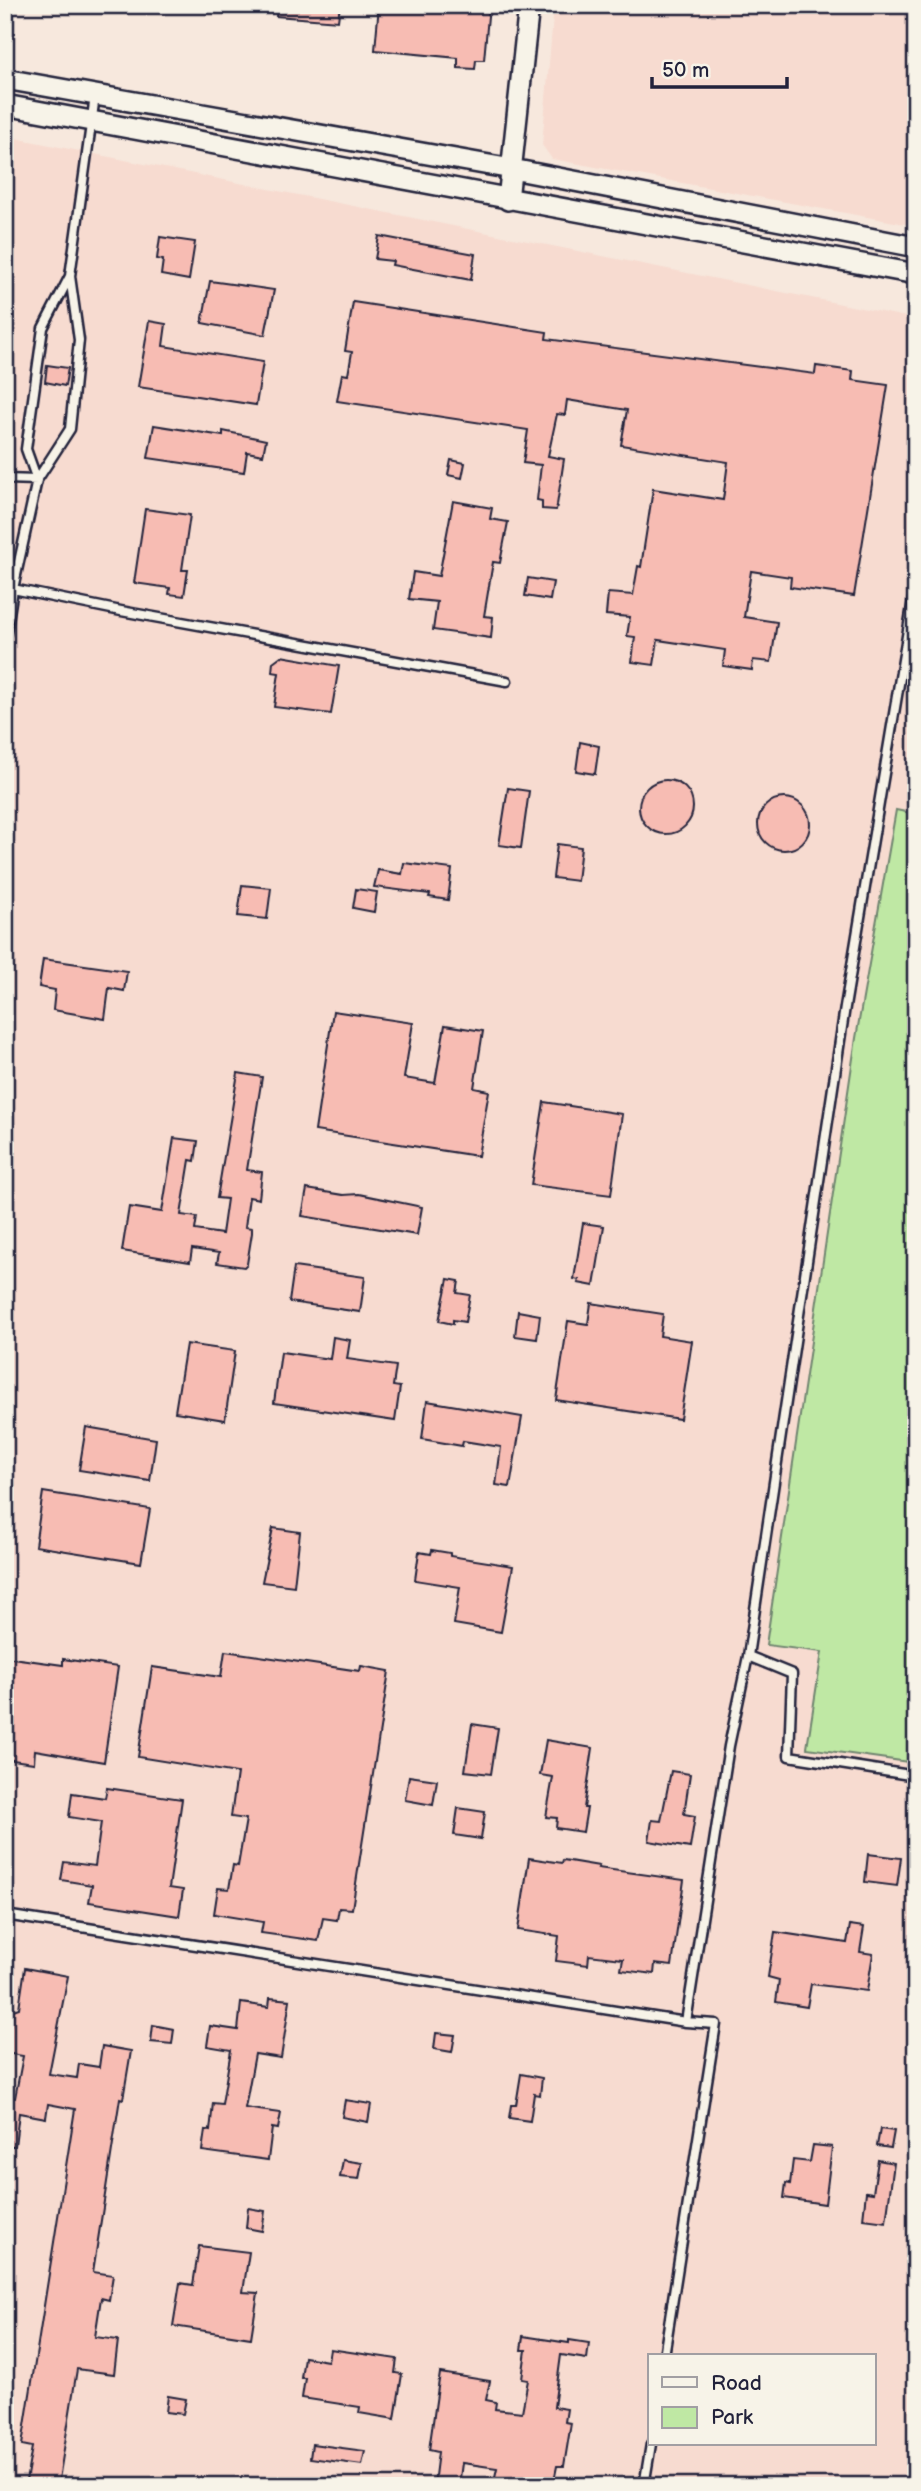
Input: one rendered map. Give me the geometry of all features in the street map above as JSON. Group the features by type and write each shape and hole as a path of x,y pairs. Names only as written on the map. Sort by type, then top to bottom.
{"street":[{"path":"508,200 529,5"},
{"path":"5,79 512,169 916,247"},
{"path":"5,105 916,274"}],"lane":[{"path":"5,640 13,589 37,480 70,429 79,340 70,276 95,96"},
{"path":"37,480 26,449 43,328 70,276"},
{"path":"5,478 37,480"},
{"path":"685,2022 729,1746 748,1656 845,1007 916,582"},
{"path":"13,589 507,681"},
{"path":"748,1656 792,1674 789,1756 916,1776"},
{"path":"5,1915 685,2022 716,2024 664,2354"},
{"path":"644,2486 651,2446"}],"shaded area":[{"path":"554,5 916,5 916,226 552,159 542,145"},
{"path":"5,136 916,319 916,2486 5,2486"}],"green space":[{"path":"896,810 916,814 916,1763 807,1748 822,1652 766,1645 856,1038"}],"building":[{"path":"277,5 340,5 338,21 276,16"},
{"path":"379,5 489,5 484,60 476,60 475,69 458,68 458,58 375,50"},
{"path":"379,236 475,254 471,280 392,265 393,261 375,259"},
{"path":"160,237 195,242 189,280 161,275 163,260 157,259"},
{"path":"210,281 274,290 265,335 202,323"},
{"path":"353,302 547,332 546,339 815,374 816,366 853,371 852,380 888,385 854,596 790,587 791,577 751,571 744,617 777,622 771,662 753,660 752,670 723,666 725,650 658,640 654,665 632,662 635,637 627,636 630,617 606,615 608,593 633,595 638,566 641,567 653,489 723,500 728,462 621,445 627,410 567,400 565,415 557,414 548,456 564,459 556,510 542,509 542,501 537,500 541,465 523,463 528,430 337,401 342,374 348,375 352,352 345,351"},
{"path":"149,321 166,324 163,346 263,362 256,405 138,387"},
{"path":"47,365 68,368 65,386 45,382"},
{"path":"154,425 223,436 223,431 266,440 263,455 247,452 244,472 148,458"},
{"path":"451,460 465,463 462,478 448,475"},
{"path":"453,501 492,508 490,519 508,522 500,563 493,562 484,616 493,617 491,638 433,630 437,602 409,599 413,572 439,576"},
{"path":"145,509 190,515 182,570 188,570 184,596 169,594 170,588 134,583"},
{"path":"528,578 553,582 550,600 525,596"},
{"path":"281,656 339,666 331,714 274,707 279,673 272,672 273,662"},
{"path":"580,742 599,746 595,774 576,771"},
{"path":"666,780 685,788 693,807 685,826 666,834 647,826 639,807 647,788"},
{"path":"508,788 529,791 521,848 499,845"},
{"path":"784,798 794,800 802,806 808,814 808,834 802,842 794,848 784,850 774,848 766,842 760,834 758,824 760,814 766,806 774,800"},
{"path":"557,844 581,847 577,881 553,878"},
{"path":"404,863 452,869 448,900 429,897 430,894 374,887 378,870 402,874"},
{"path":"242,885 271,888 267,919 238,916"},
{"path":"356,889 377,892 374,912 353,908"},
{"path":"43,959 127,971 124,991 109,988 105,1019 53,1010 55,990 39,987"},
{"path":"333,1011 413,1023 404,1078 435,1083 445,1025 483,1031 474,1088 489,1091 478,1156 315,1131"},
{"path":"238,1073 262,1077 247,1170 262,1172 259,1199 249,1197 245,1227 252,1228 252,1233 247,1264 244,1267 217,1263 219,1253 192,1249 190,1262 122,1251 129,1207 162,1212 174,1138 198,1141 195,1161 190,1160 181,1215 197,1217 195,1230 222,1234 227,1199 217,1198"},
{"path":"544,1102 622,1114 611,1195 531,1185"},
{"path":"307,1189 343,1195 359,1194 422,1207 417,1235 302,1216"},
{"path":"583,1223 604,1226 594,1286 578,1283 579,1280 574,1279"},
{"path":"294,1267 365,1277 360,1312 289,1302"},
{"path":"448,1279 459,1281 457,1293 470,1295 465,1322 453,1320 453,1324 439,1321"},
{"path":"591,1303 663,1314 660,1336 692,1341 680,1419 556,1400 568,1321 588,1324"},
{"path":"518,1311 540,1315 537,1339 515,1336"},
{"path":"333,1337 350,1340 347,1359 396,1366 393,1386 400,1387 395,1421 274,1403 281,1352 330,1359"},
{"path":"186,1344 235,1351 225,1420 175,1412"},
{"path":"427,1401 522,1417 510,1487 496,1485 501,1447 463,1441 462,1446 422,1439"},
{"path":"86,1427 156,1439 150,1481 79,1470"},
{"path":"43,1492 150,1509 141,1563 35,1546"},
{"path":"273,1528 300,1532 294,1586 262,1582"},
{"path":"432,1550 450,1553 450,1556 513,1566 501,1632 454,1624 460,1587 415,1580 419,1552 431,1554"},
{"path":"225,1651 360,1671 361,1666 389,1671 352,1909 339,1908 337,1920 323,1918 318,1941 261,1933 263,1922 214,1914 218,1888 229,1889 233,1865 238,1866 246,1819 231,1817 237,1773 138,1757 152,1667 221,1677"},
{"path":"5,1657 63,1665 63,1659 118,1667 104,1762 35,1750 34,1763 5,1759"},
{"path":"472,1724 498,1728 491,1774 465,1771"},
{"path":"546,1740 593,1748 583,1832 556,1828 557,1818 546,1817 553,1777 540,1775"},
{"path":"671,1771 690,1774 684,1814 695,1816 690,1848 649,1841 652,1820 661,1821"},
{"path":"409,1776 437,1780 433,1805 405,1800"},
{"path":"107,1788 182,1799 169,1888 183,1890 179,1916 89,1902 92,1885 61,1880 64,1862 95,1866 101,1822 69,1817 72,1793 105,1798"},
{"path":"458,1808 485,1812 481,1839 454,1835"},
{"path":"868,1854 901,1858 897,1886 865,1882"},
{"path":"529,1858 562,1863 563,1860 599,1866 598,1868 684,1880 672,1966 655,1964 654,1974 621,1970 623,1959 589,1955 588,1965 556,1961 559,1936 518,1930"},
{"path":"850,1925 864,1927 860,1952 873,1954 867,1991 811,1984 807,2007 776,2002 779,1980 768,1977 775,1932 847,1943"},
{"path":"25,1968 68,1976 49,2074 77,2078 79,2064 99,2067 102,2046 131,2051 123,2099 120,2098 93,2272 113,2275 109,2300 101,2298 95,2337 118,2340 114,2374 77,2369 58,2486 26,2481 32,2447 22,2445 75,2109 48,2104 46,2118 19,2113 15,2146 5,2146 5,2097 15,2098 23,2056 5,2053 5,2028 10,2028 13,2010 19,2008"},
{"path":"270,1998 290,2000 281,2058 255,2054 245,2108 281,2113 278,2129 272,2128 268,2160 202,2151 205,2130 210,2131 213,2103 222,2104 231,2050 207,2046 210,2026 238,2030 241,2003 269,2007"},
{"path":"153,2025 174,2029 172,2044 151,2042"},
{"path":"436,2033 455,2035 452,2052 434,2049"},
{"path":"521,2074 542,2078 540,2095 534,2094 530,2121 509,2118 511,2105 516,2105"},
{"path":"345,2100 371,2104 368,2122 342,2117"},
{"path":"880,2129 894,2131 891,2148 877,2146"},
{"path":"813,2145 832,2147 825,2204 784,2198 786,2183 790,2184 793,2160 810,2162"},
{"path":"343,2160 362,2163 359,2179 340,2177"},
{"path":"878,2160 894,2163 886,2222 863,2219 866,2192 873,2193"},
{"path":"248,2208 265,2211 262,2231 246,2228"},
{"path":"199,2246 249,2252 243,2292 258,2293 251,2338 173,2326 180,2283 193,2285"},
{"path":"523,2336 569,2343 569,2340 589,2343 587,2359 561,2355 554,2407 567,2409 565,2422 571,2423 564,2466 557,2466 553,2486 493,2486 497,2468 462,2463 459,2486 434,2484 438,2452 429,2450 440,2373 490,2381 486,2400 496,2402 495,2409 522,2412 528,2380 522,2379 526,2350 521,2350"},
{"path":"330,2349 397,2359 395,2373 402,2374 395,2419 359,2413 360,2407 302,2398 304,2357 328,2361"},
{"path":"168,2396 186,2399 183,2414 166,2412"},
{"path":"312,2444 365,2451 362,2465 310,2458"}]}
